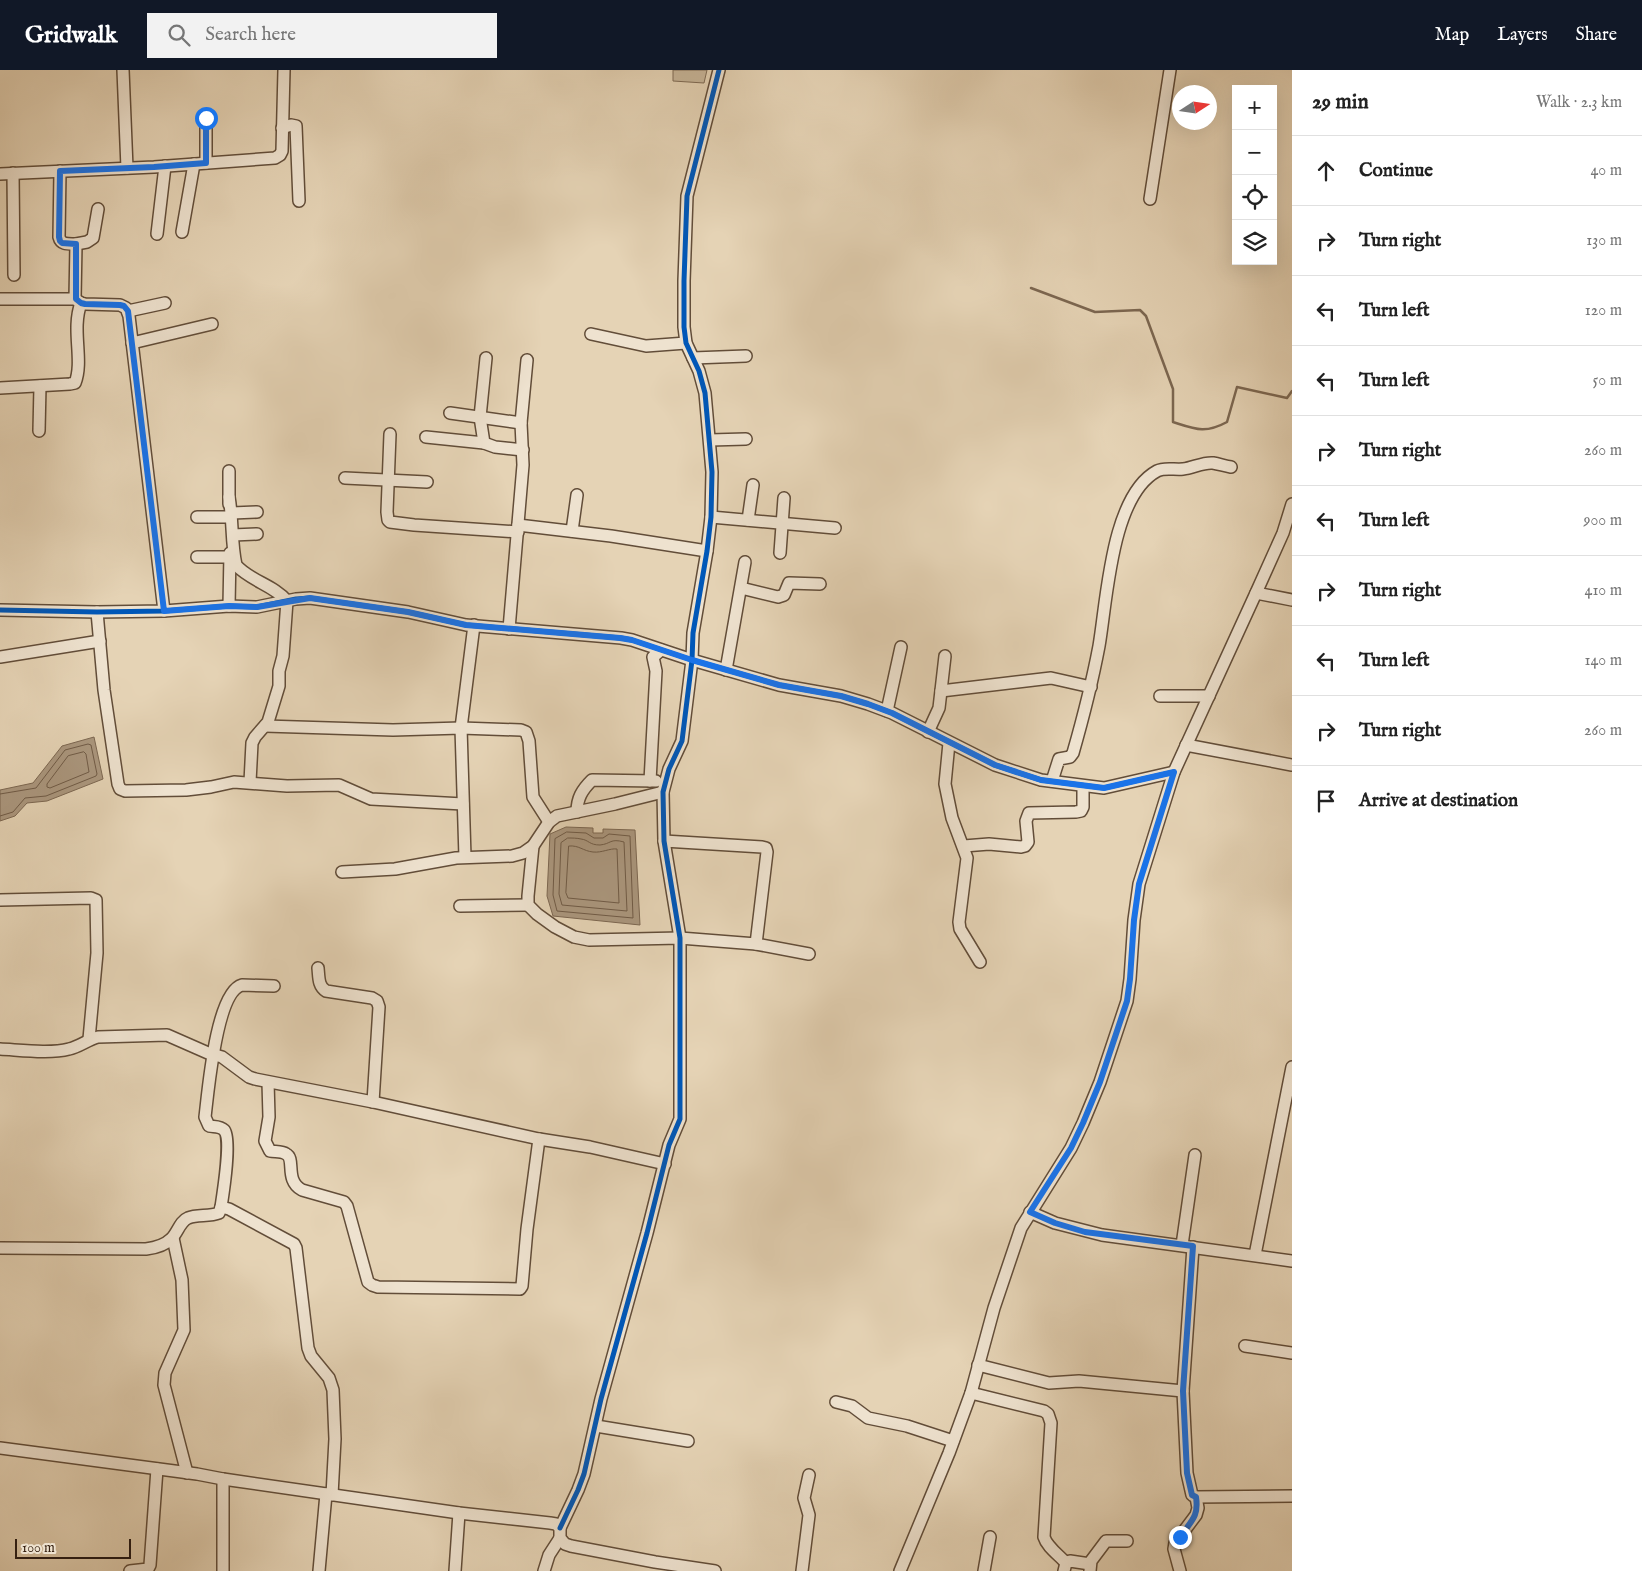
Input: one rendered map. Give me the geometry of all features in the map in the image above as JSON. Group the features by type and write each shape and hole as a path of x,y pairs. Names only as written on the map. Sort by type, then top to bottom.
{"street":[{"path":"123,70 127,168"},
{"path":"0,174 166,166 275,158 280,156 282,151 284,70"},
{"path":"544,1571 578,1490 670,1144 680,1119 680,938 664,841 664,787 674,756 682,741 692,660 692,633 711,518 712,472 705,393 699,371 686,343 684,281 688,196 719,70"},
{"path":"1150,199 1170,70"},
{"path":"206,118 206,163"},
{"path":"282,128 291,125 296,126 299,201"},
{"path":"182,232 194,164"},
{"path":"157,234 166,166"},
{"path":"60,171 60,241 62,243 76,244 87,242 93,238 98,209"},
{"path":"13,173 14,275"},
{"path":"0,388 75,383 78,373 76,244"},
{"path":"0,299 78,301 120,305 124,306 128,311 164,611"},
{"path":"128,311 165,303"},
{"path":"132,344 212,324"},
{"path":"591,334 646,346 686,343"},
{"path":"693,358 746,356"},
{"path":"484,443 480,417 486,358"},
{"path":"509,629 524,466 521,423 527,360"},
{"path":"39,431 40,386"},
{"path":"450,413 521,423"},
{"path":"390,434 387,516 390,522 414,525 572,531 707,551"},
{"path":"426,437 484,443 495,447 523,450"},
{"path":"710,440 746,439"},
{"path":"1052,781 1059,758 1070,757 1073,754 1099,646 1107,586 1117,539 1132,496 1154,472 1162,469 1182,469 1212,463 1231,467"},
{"path":"229,471 229,497 236,565 287,601 284,656 279,671 279,686 265,726 255,737 252,744 250,782"},
{"path":"345,478 427,482"},
{"path":"748,520 753,484"},
{"path":"572,531 578,495"},
{"path":"780,553 784,498"},
{"path":"900,1571 954,1441 971,1393 994,1308 1021,1228 1071,1148 1100,1082 1127,1001 1139,884 1174,772 1256,593 1282,533 1292,504"},
{"path":"197,517 256,512"},
{"path":"229,606 231,515"},
{"path":"711,518 835,528"},
{"path":"233,535 257,534"},
{"path":"197,557 230,557"},
{"path":"726,670 745,562"},
{"path":"740,588 778,597 784,595 789,583 820,584"},
{"path":"1256,593 1292,600"},
{"path":"0,610 164,611 229,606 257,607 310,598 474,626 620,638 779,685 841,696 886,711 995,765 1041,780 1104,788 1174,772"},
{"path":"97,612 104,690 120,789 125,791 186,790 234,782 287,786 339,785 371,799 463,804"},
{"path":"465,858 461,728 474,626"},
{"path":"0,657 100,642"},
{"path":"886,711 901,646"},
{"path":"650,781 656,672 653,657 661,650"},
{"path":"928,732 939,708 945,656"},
{"path":"941,692 1051,678 1090,687"},
{"path":"1160,696 1208,696"},
{"path":"265,726 393,730 461,728 521,730 526,732 529,741 533,797 549,822"},
{"path":"949,743 945,784 952,818 967,858 959,922 960,929 980,962"},
{"path":"1186,744 1292,766"},
{"path":"578,812 577,803 579,797 592,780 650,781 664,787"},
{"path":"964,846 989,844 1026,846 1028,842 1026,821 1029,813 1081,811 1083,786"},
{"path":"342,872 395,869 434,861 512,856 524,853 533,846 549,822 557,816 615,804 664,787"},
{"path":"664,841 766,848 756,944"},
{"path":"533,846 528,905 555,927 581,939 680,938 756,944 808,954"},
{"path":"0,900 91,898 96,900 97,953 89,1039"},
{"path":"460,906 528,905"},
{"path":"318,968 319,983 322,989 372,998 377,1001 379,1007 373,1102"},
{"path":"0,1248 146,1249 168,1242 188,1218 219,1213 227,1152 226,1133 219,1127 209,1126 205,1118 212,1054 222,1016 237,986 274,986"},
{"path":"0,1049 60,1051 79,1046 89,1039 98,1036 167,1035 227,1060 249,1077 268,1082 373,1102 665,1164"},
{"path":"1255,1254 1292,1067"},
{"path":"268,1082 269,1117 265,1141 266,1147 270,1151 286,1153 290,1157 292,1181 296,1187 344,1202 347,1206 368,1282 378,1287 520,1289 522,1286 527,1229 539,1138"},
{"path":"1195,1155 1188,1246 1183,1391 1187,1473 1190,1490 1192,1495 1196,1497 1292,1496"},
{"path":"221,1207 294,1244 296,1248 308,1348 311,1356 328,1378 333,1390 335,1439 319,1571"},
{"path":"1030,1212 1055,1223 1085,1232 1292,1260"},
{"path":"173,1238 182,1280 184,1330 165,1373 164,1385 187,1472"},
{"path":"1245,1346 1292,1353"},
{"path":"978,1365 1049,1383 1079,1381 1183,1391"},
{"path":"971,1393 1044,1411 1048,1414 1051,1423 1044,1537 1045,1542 1065,1567 1070,1561 1090,1567 1106,1542 1127,1541"},
{"path":"836,1402 852,1406 868,1418 907,1426 954,1441"},
{"path":"596,1426 688,1442"},
{"path":"0,1448 187,1472 223,1479 459,1513 556,1524 565,1544 571,1546 665,1567 715,1571"},
{"path":"130,1571 144,1571 150,1565 157,1469"},
{"path":"802,1571 809,1514 804,1498 809,1475"},
{"path":"223,1479 223,1571"},
{"path":"1180,1571 1174,1549 1175,1542 1196,1515 1198,1508 1196,1497"},
{"path":"455,1571 459,1513"},
{"path":"984,1571 990,1537"}],"shaded area":[{"path":"673,70 707,70 704,83 673,81"}],"water":[{"path":"94,737 103,779 47,801 27,803 15,816 0,821 0,790 33,783 62,746"},
{"path":"566,827 593,828 593,833 603,833 603,829 635,830 640,925 553,916 547,896 550,834"}],"waterway":[{"path":"1031,288 1095,312 1140,310 1146,316 1173,389 1173,422 1200,429 1212,428 1227,422 1237,387 1287,398 1292,391"}],"cycle path":[{"path":"560,1528 584,1474 601,1399 647,1233 669,1145 680,1119 680,938 664,841 663,792 669,769 682,741 692,660 693,633 711,517 712,472 705,393 699,371 686,343 684,281 687,196 719,70"},
{"path":"0,610 164,611 229,606 257,607 310,598 408,612 466,625 621,638 779,685 841,696 868,704 892,713 995,765 1041,780 1104,788 1174,772"}],"route":[{"path":"206,118 206,163 60,171 59,237 62,243 76,244 76,299 85,304 120,305 124,306 128,311 164,611 229,606 257,607 310,598 408,612 466,625 620,638 779,685 841,696 880,708 995,765 1041,780 1104,788 1174,772 1139,884 1127,1001 1100,1082 1083,1123 1071,1148 1030,1212 1055,1223 1085,1232 1193,1246 1183,1391 1187,1473 1190,1490 1192,1495 1196,1497 1198,1508 1196,1515 1180,1537"}]}
